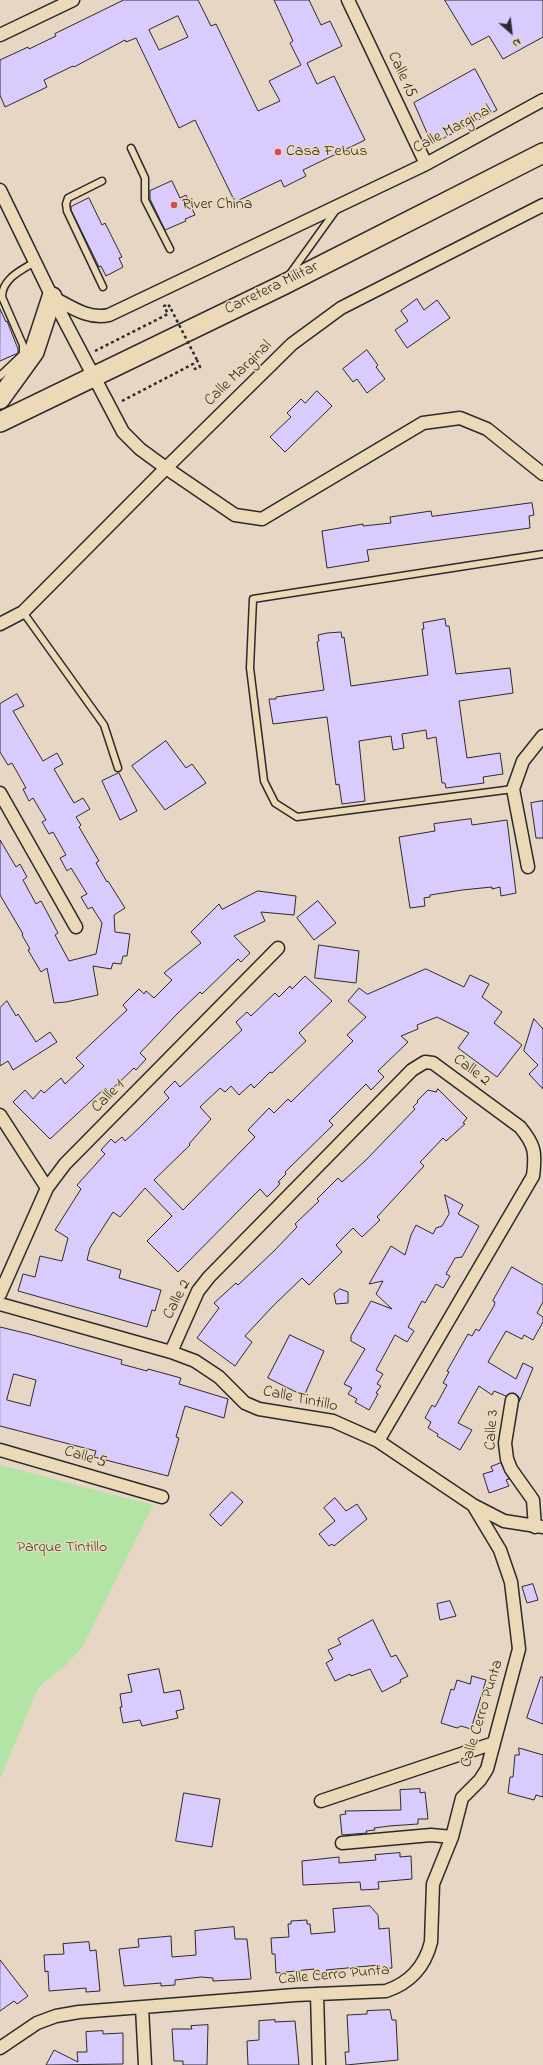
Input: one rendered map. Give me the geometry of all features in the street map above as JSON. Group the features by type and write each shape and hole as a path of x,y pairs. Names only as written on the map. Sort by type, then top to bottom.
{"main road":[{"name":"Carretera Militar","path":"0,422 283,284 543,153"},
{"path":"0,399 34,352 52,297"}],"street":[{"path":"0,35 73,0"},
{"name":"Calle 15","path":"348,0 426,164"},
{"name":"Calle Marginal","path":"52,297 87,315 100,317 109,315 426,164 543,100"},
{"path":"0,190 52,297 123,432 140,449 235,515 262,519 423,423 460,418 488,429 543,474"},
{"name":"Calle Marginal","path":"0,624 23,612 292,344 341,308 543,205"},
{"path":"528,866 513,789 523,761 543,736"},
{"path":"0,793 76,927"},
{"name":"Calle 1","path":"0,1294 47,1188 65,1164 278,948"},
{"name":"Calle 2","path":"171,1352 198,1291 209,1277 412,1070 425,1062 433,1063 520,1128 531,1140 535,1161 533,1176 378,1441"},
{"path":"0,1115 47,1188"},
{"name":"Calle Tintillo","path":"0,1304 171,1352 195,1362 219,1377 245,1403 259,1409 332,1421 378,1441 473,1506 504,1521 539,1527"},
{"name":"Calle 3","path":"512,1400 505,1443 507,1459 511,1469 533,1500 539,1527"},
{"name":"Calle 5","path":"0,1450 162,1497"},
{"name":"Calle Cerro Punta","path":"0,2048 37,2023 56,2016 79,2012 142,2007 317,1994 386,1991 400,1986 417,1971 429,1950 431,1942 433,1884 452,1837 462,1798 480,1780 487,1769 519,1649 517,1617 511,1582 500,1550 473,1506"},
{"path":"321,1801 494,1743"},
{"path":"342,1842 431,1835 452,1837"},
{"path":"317,1994 319,2065"},
{"path":"142,2007 145,2065"}],"lane":[{"path":"132,148 145,178 145,200 170,249"},
{"path":"102,180 68,198 66,211 103,286"},
{"path":"283,284 338,207"},
{"path":"0,376 23,354 23,345 2,297 2,290 4,285 11,278 35,262"},
{"path":"513,789 297,817 275,803 264,781 250,668 253,599 543,554"},
{"path":"23,612 104,725 118,768"}],"path":[{"path":"83,357 168,314 164,306 168,304 171,309 200,367 195,369 193,364 109,407"}],"green space":[{"name":"Parque Tintillo","path":"0,1465 153,1505 82,1648 64,1667 41,1685 35,1695 0,1779"}],"building":[{"path":"124,0 198,0 211,26 216,24 258,111 280,101 269,81 301,65 290,43 293,41 274,0 309,0 321,25 330,21 342,46 307,63 317,84 334,76 365,140 303,170 306,176 284,187 281,180 235,202 195,120 179,128 136,38 126,42 125,40 74,67 73,66 44,80 47,87 5,107 0,95 0,60 28,47 29,49 56,36 55,34","holes":["178,16 188,37 159,50 149,30"]},
{"path":"445,0 543,0 543,37 503,59 489,36 472,45"},
{"path":"475,69 497,110 442,139 432,138 427,133 414,103"},
{"name":"River China","path":"172,181 180,198 186,195 195,215 185,219 186,221 165,230 150,199 150,191"},
{"path":"89,198 102,225 105,223 122,257 119,258 123,267 106,276 101,266 99,267 71,210 71,207"},
{"path":"417,299 424,310 437,300 450,318 407,348 395,330 408,321 401,311"},
{"path":"0,309 6,322 7,321 18,349 18,353 0,361"},
{"path":"367,350 378,365 376,367 385,379 367,393 357,379 353,382 343,369"},
{"path":"317,391 332,406 285,452 270,437 291,417 287,413 301,399 305,403"},
{"path":"532,503 534,515 529,516 530,528 367,550 369,561 327,568 322,531 363,524 363,526 391,523 390,517 431,511 432,516"},
{"path":"445,619 446,626 449,626 456,674 510,668 513,693 459,701 467,758 500,753 503,774 483,777 484,783 446,788 445,783 442,783 436,737 427,739 426,730 402,734 404,748 393,750 391,736 359,741 365,801 342,804 339,784 336,785 327,717 273,724 269,699 324,690 317,642 319,641 318,635 327,633 341,632 342,638 344,637 351,686 428,675 422,629 424,629 423,623"},
{"path":"17,694 24,706 13,711 43,761 57,753 63,764 54,769 74,803 83,798 90,809 76,817 81,825 79,827 99,861 96,863 125,908 114,915 115,932 130,934 127,956 123,956 121,964 113,963 111,969 93,966 98,995 66,1002 54,1003 47,968 41,972 28,950 30,949 22,935 23,934 0,895 0,840 16,867 20,864 27,877 23,880 36,904 41,901 58,933 55,935 69,961 96,954 102,923 92,907 88,909 81,897 87,894 71,868 67,871 60,858 66,855 53,832 49,834 42,822 46,820 33,798 29,801 23,789 26,788 12,763 8,765 0,752 0,704"},
{"path":"166,741 186,768 192,764 206,783 165,810 132,766"},
{"path":"119,773 137,811 120,820 102,781"},
{"path":"543,801 543,838 536,838 531,803"},
{"path":"471,819 472,825 507,820 516,893 501,896 500,887 492,889 492,887 462,890 430,895 430,897 424,898 425,906 410,908 399,837 435,831 434,824"},
{"path":"258,891 296,896 294,915 261,912 265,921 234,936 250,953 241,962 238,959 202,994 200,992 177,1014 140,1053 146,1059 136,1070 134,1068 109,1092 105,1088 50,1139 13,1102 25,1090 33,1099 41,1090 44,1093 61,1078 65,1084 84,1066 76,1058 127,1010 123,1005 139,989 144,994 146,991 154,998 172,980 164,973 201,943 191,932 219,904 222,909"},
{"path":"318,901 336,923 314,940 297,918"},
{"path":"319,945 359,951 356,983 315,978"},
{"path":"426,969 464,987 470,975 489,984 482,997 502,1012 494,1023 522,1045 497,1077 458,1048 469,1033 437,1017 417,1025 418,1029 401,1036 408,1042 378,1071 384,1077 371,1090 366,1084 329,1121 333,1125 285,1172 286,1174 278,1182 280,1183 278,1186 267,1197 260,1189 178,1272 147,1241 172,1216 145,1188 120,1217 113,1212 90,1248 87,1260 121,1270 119,1278 161,1290 155,1311 152,1310 147,1327 18,1291 23,1274 35,1277 40,1256 62,1261 68,1238 55,1230 81,1189 77,1185 105,1154 101,1150 111,1139 115,1143 122,1137 125,1141 138,1129 169,1098 164,1092 175,1081 180,1087 242,1030 236,1022 247,1012 251,1016 275,993 279,997 290,986 292,989 305,976 332,1001 299,1033 306,1041 254,1088 251,1084 239,1095 231,1086 225,1092 220,1088 200,1107 211,1119 189,1144 190,1145 154,1180 183,1210 255,1137 248,1130 269,1108 274,1113 288,1099 291,1102 353,1041 347,1035 366,1017 348,1001 359,988 367,994"},
{"path":"7,1001 16,1016 18,1014 36,1042 50,1032 57,1042 13,1070 8,1061 0,1066 0,1008"},
{"path":"534,1019 543,1029 543,1089 529,1074 538,1065 524,1051"},
{"path":"438,1089 467,1118 463,1123 465,1124 446,1141 443,1138 420,1162 424,1166 377,1217 380,1220 362,1237 353,1228 336,1245 342,1252 309,1285 302,1278 273,1306 245,1336 252,1342 235,1366 197,1338 219,1308 214,1303 236,1283 238,1285 274,1251 297,1227 295,1224 319,1201 317,1199 338,1178 342,1182 366,1160 415,1109 413,1107 418,1102 417,1101 428,1090 436,1092"},
{"path":"445,1195 463,1205 458,1214 479,1226 462,1257 455,1258 446,1274 450,1276 443,1288 436,1284 425,1303 422,1301 408,1327 414,1331 407,1342 395,1335 376,1370 383,1374 377,1384 381,1386 376,1393 378,1394 369,1410 355,1402 357,1399 348,1394 352,1388 344,1384 365,1349 351,1341 351,1336 371,1301 392,1309 376,1294 383,1281 369,1284 391,1246 405,1255 411,1235 416,1225 433,1234 436,1228 442,1226 449,1214"},
{"path":"512,1267 543,1285 543,1302 537,1313 543,1317 543,1322 533,1340 524,1335 522,1339 506,1331 488,1362 516,1379 523,1363 533,1368 519,1402 519,1397 514,1393 506,1396 494,1391 492,1395 479,1386 458,1423 472,1430 460,1450 437,1436 438,1434 428,1428 431,1422 425,1418 432,1405 435,1407 447,1385 443,1383 449,1372 447,1371 468,1334 472,1336 476,1329 479,1331 494,1306 495,1302 493,1301"},
{"path":"340,1289 348,1292 348,1303 336,1304 334,1294"},
{"path":"0,1327 122,1360 121,1364 147,1371 148,1369 181,1378 179,1384 228,1399 224,1418 185,1406 176,1437 179,1438 168,1476 94,1457 96,1451 0,1426","holes":["14,1374 36,1380 30,1406 7,1400"]},
{"path":"290,1335 324,1351 304,1396 268,1378"},
{"path":"501,1463 509,1479 506,1480 509,1486 489,1493 483,1474 493,1471 491,1467"},
{"path":"232,1492 243,1502 221,1526 210,1515"},
{"path":"335,1498 346,1511 357,1504 367,1519 334,1546 332,1544 329,1546 319,1534 335,1521 324,1508"},
{"path":"533,1584 538,1600 527,1603 522,1587"},
{"path":"450,1601 456,1616 440,1620 437,1604"},
{"path":"373,1620 391,1657 396,1655 408,1676 400,1680 401,1682 382,1692 370,1669 351,1676 350,1674 335,1681 326,1663 333,1659 328,1650 341,1644 338,1639"},
{"path":"159,1669 164,1693 180,1690 184,1709 176,1711 178,1718 142,1726 140,1720 123,1723 120,1707 122,1707 120,1694 132,1692 128,1675"},
{"path":"472,1676 486,1680 471,1729 461,1726 457,1728 441,1723 451,1689 454,1690 457,1680 470,1684"},
{"path":"541,1677 543,1677 543,1724 527,1718"},
{"path":"519,1748 543,1755 543,1797 536,1795 534,1800 508,1793 510,1777 513,1777 515,1755 519,1755"},
{"path":"420,1789 420,1793 425,1792 428,1819 418,1819 418,1824 374,1828 375,1830 366,1831 367,1833 342,1835 340,1815 346,1814 345,1811 401,1810 400,1790"},
{"path":"184,1793 220,1799 212,1847 176,1841"},
{"path":"400,1853 400,1857 411,1856 412,1879 378,1882 379,1889 361,1890 360,1882 303,1885 302,1861 339,1857 339,1863 376,1860 375,1855"},
{"path":"370,1906 378,1915 379,1929 389,1928 392,1968 380,1969 379,1965 326,1970 327,1974 314,1974 314,1969 276,1973 275,1954 272,1954 271,1938 289,1937 288,1924 291,1924 291,1921 307,1920 307,1924 310,1924 311,1934 335,1932 333,1909"},
{"path":"234,1927 235,1939 247,1939 251,1979 213,1981 213,1978 201,1977 175,1980 175,1985 161,1986 161,1983 124,1986 119,1949 139,1947 138,1939 171,1936 172,1957 196,1955 195,1931"},
{"path":"89,1942 90,1951 96,1950 100,1991 86,1992 86,1988 49,1991 48,1971 45,1972 44,1955 64,1954 63,1944"},
{"path":"0,1960 28,1996 17,2004 14,2001 0,2011"},
{"path":"390,2010 392,2020 396,2020 398,2060 346,2065 345,2052 349,2052 347,2015 367,2014 367,2011"},
{"path":"275,2020 275,2022 295,2021 299,2065 248,2065 247,2041 259,2040 259,2021"},
{"path":"208,2025 207,2065 183,2065 183,2061 174,2061 172,2029 192,2029 191,2026"},
{"path":"103,2031 103,2034 123,2033 123,2064 46,2065 54,2050 78,2062 77,2052 87,2052 86,2032"}],"place":[{"name":"Casa Febus","path":"278,152"},
{"name":"River China","path":"174,205"}]}
